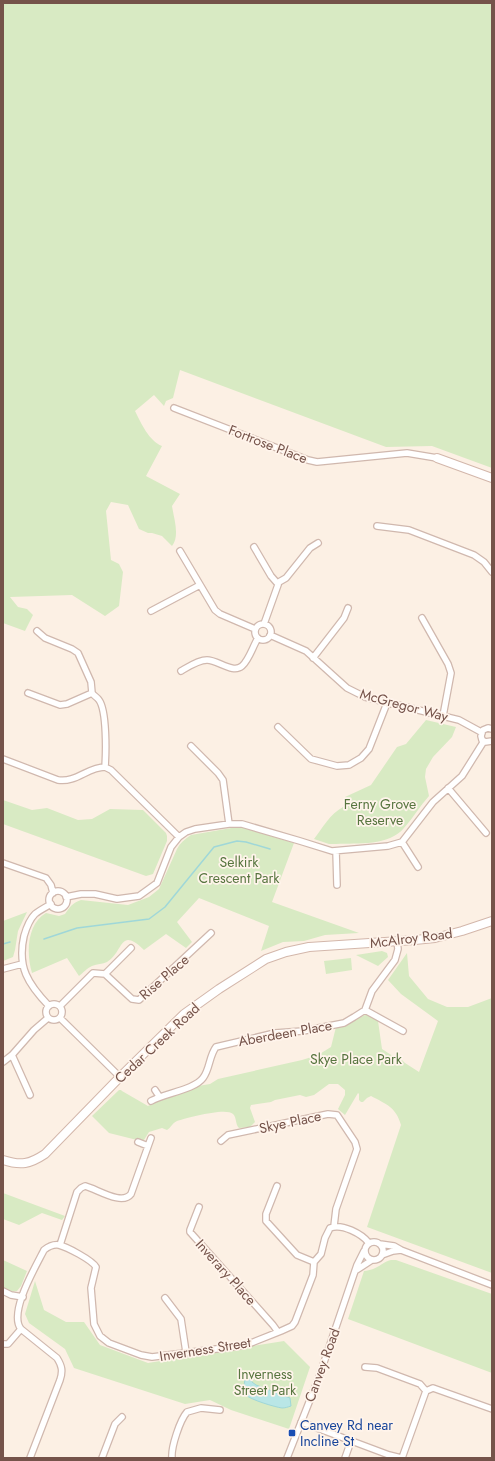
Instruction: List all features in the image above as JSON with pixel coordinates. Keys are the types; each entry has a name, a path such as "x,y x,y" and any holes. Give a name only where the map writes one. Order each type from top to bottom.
{"street":[{"name":"Fortrose Place","path":"174,408 308,460 317,462 407,453 437,458"},
{"path":"437,458 492,478"},
{"path":"377,526 407,529 467,552 484,562 492,572"},
{"path":"264,624 278,584 286,578 310,548 318,543"},
{"path":"254,547 271,576 278,584"},
{"path":"180,551 213,608 218,612 255,629"},
{"path":"152,611 200,585"},
{"path":"314,658 344,618 348,608"},
{"path":"422,618 448,664 451,673 443,716"},
{"path":"260,624 264,624 270,628 270,635 266,639 262,640 255,634 255,629 260,624"},
{"path":"37,631 45,638 72,649 78,654 91,682 92,693 99,700 103,711 106,755 105,767"},
{"name":"McGregor Way","path":"270,635 302,648 347,688 365,697 443,716 465,723 482,732"},
{"path":"181,671 199,662 207,660 234,668 239,667 244,664 258,638"},
{"path":"28,693 60,705 67,704 92,693"},
{"path":"278,727 306,756 311,759 344,766 356,762 369,749 387,703"},
{"path":"484,742 481,737 482,732 486,728 492,729"},
{"path":"484,742 492,742"},
{"path":"66,897 81,894 95,894 118,899 138,896 157,883 171,847 179,837 191,830 229,824 245,825 300,840 328,850 336,851 388,846 402,842 433,802 462,776 484,742"},
{"path":"191,746 223,780 229,824"},
{"path":"3,759 63,781 72,779 99,767 105,767 111,770 179,837"},
{"path":"448,788 486,833"},
{"path":"402,842 418,868"},
{"path":"336,851 337,885"},
{"path":"3,863 46,878 51,885 53,893 50,898 50,904"},
{"path":"50,904 55,908 63,907 67,903 66,897 61,892 53,893"},
{"path":"49,1006 35,991 24,971 22,964 22,945 29,922 35,915 50,904"},
{"name":"McAlroy Road","path":"352,944 420,940 445,936 492,921"},
{"name":"Rise Place","path":"105,974 132,999 139,1000 211,933"},
{"path":"397,941 398,949 395,960 372,991 365,1010 403,1031"},
{"name":"Cedar Creek Road","path":"3,1160 22,1164 37,1159 41,1156 191,1008 266,959 301,948 352,944"},
{"path":"60,1006 93,973 105,974 130,948"},
{"path":"3,969 22,964"},
{"path":"56,1004 60,1006 63,1012 60,1018 54,1020 48,1018 46,1012 49,1006 56,1004"},
{"name":"Aberdeen Place","path":"151,1101 159,1096 199,1083 204,1077 216,1047 275,1033 295,1033 344,1022 365,1010"},
{"path":"3,1062 12,1055 34,1030 48,1018"},
{"path":"60,1018 120,1077"},
{"path":"12,1055 30,1095"},
{"path":"154,1090 159,1096"},
{"name":"Skye Place","path":"221,1141 228,1135 328,1114 337,1116 355,1142 357,1149 336,1209 334,1226"},
{"path":"30,1458 60,1380 62,1369 57,1358 18,1325 18,1312 29,1278 44,1250 50,1246 60,1246 77,1192 81,1188 85,1186 121,1199 129,1197 151,1138"},
{"path":"138,1142 148,1146"},
{"path":"277,1186 266,1214 266,1221 297,1256 314,1262"},
{"name":"Inverary Place","path":"199,1207 190,1232 278,1332"},
{"path":"334,1226 360,1234 369,1243"},
{"name":"Inverness Street","path":"60,1246 91,1261 96,1267 91,1288 94,1324 104,1341 152,1357 240,1346 292,1326 297,1318 313,1275 314,1262 320,1254 330,1228 334,1226"},
{"path":"372,1260 366,1257 364,1250 369,1243 374,1242 394,1246 492,1285"},
{"path":"380,1244 383,1250 382,1255"},
{"name":"Canvey Road","path":"287,1458 319,1377 357,1265 364,1250"},
{"path":"355,1271 372,1260 378,1259 382,1255 393,1250 401,1250"},
{"path":"3,1291 11,1295 23,1297"},
{"path":"165,1298 181,1319 186,1352"},
{"path":"7,1346 21,1329"},
{"path":"365,1367 377,1368 420,1384 426,1391"},
{"path":"301,1422 402,1458 426,1391 433,1388 492,1409"},
{"path":"172,1458 172,1452 181,1421 187,1412 193,1409 201,1408 220,1410"},
{"path":"102,1458 116,1424 122,1417"},
{"path":"345,1458 351,1441"}],"green space":[{"path":"3,3 492,3 492,468 432,446 386,447 180,370 173,398 166,401 164,406 154,395 135,411 149,436 157,444 162,446 146,476 180,494 172,506 176,537 172,546 162,536 148,533 139,529 128,505 111,502 106,511 111,560 119,564 123,572 119,606 105,616 72,595 10,597 18,607 27,609 33,615 25,631 3,623"},
{"name":"Ferny Grove Reserve","path":"426,720 456,727 452,737 433,757 426,769 425,777 429,796 404,828 398,834 382,841 354,844 329,844 314,839 330,817 343,807 345,797 371,785 397,747 406,744"},
{"path":"3,800 32,810 47,808 78,820 92,819 110,809 143,810 166,833 167,841 153,874 146,876 3,824"},
{"name":"Selkirk Crescent Park","path":"237,827 294,843 272,902 359,933 325,935 304,941 283,942 261,951 269,926 199,898 177,922 192,942 186,948 166,934 144,950 130,940 126,941 122,943 116,953 107,962 90,967 79,976 67,958 32,973 29,957 30,940 35,924 46,913 59,916 65,914 73,904 81,900 128,905 149,897 159,889 177,849 187,838 191,835"},
{"path":"27,912 18,931 13,957 3,961 3,921"},
{"path":"382,951 387,953 388,957 378,966 356,955"},
{"name":"Skye Place Park","path":"407,953 409,976 428,999 447,1007 468,1007 492,998 492,1273 367,1227 401,1125 396,1114 390,1107 371,1096 361,1102 359,1100 358,1093 345,1115 338,1109 345,1095 345,1090 338,1084 329,1084 314,1095 306,1097 300,1095 251,1105 250,1108 255,1122 250,1127 239,1128 233,1114 229,1112 215,1112 177,1121 167,1130 162,1128 149,1132 144,1140 141,1141 109,1133 92,1116 119,1090 148,1106 161,1099 198,1086 210,1084 218,1079 318,1055 331,1047 336,1027 349,1023 367,1014 376,1017 378,1021 382,1049 399,1060 402,1060 419,1072 438,1021 401,994 388,980"},
{"path":"351,958 352,970 326,974 324,961"},
{"path":"3,1193 65,1216 62,1220 42,1213 19,1225 3,1219"},
{"path":"3,1260 27,1271 21,1286 17,1291 8,1292 3,1289"},
{"path":"391,1260 396,1260 492,1294 492,1373 348,1319 364,1271 376,1268"},
{"name":"Inverness Street Park","path":"35,1281 44,1310 66,1322 84,1322 100,1345 148,1363 284,1341 310,1367 289,1429 231,1410 210,1400 185,1404 74,1368 65,1349 29,1323 25,1314"}],"water":[{"path":"246,1377 249,1377 256,1385 290,1398 291,1406 283,1408 263,1403 249,1397 244,1391"}],"waterway":[{"path":"44,939 77,928 149,919 165,907 214,847 237,841 270,849"},
{"path":"3,944 10,942"}],"place":[{"name":"Canvey Rd near Incline St","path":"292,1433"}]}
